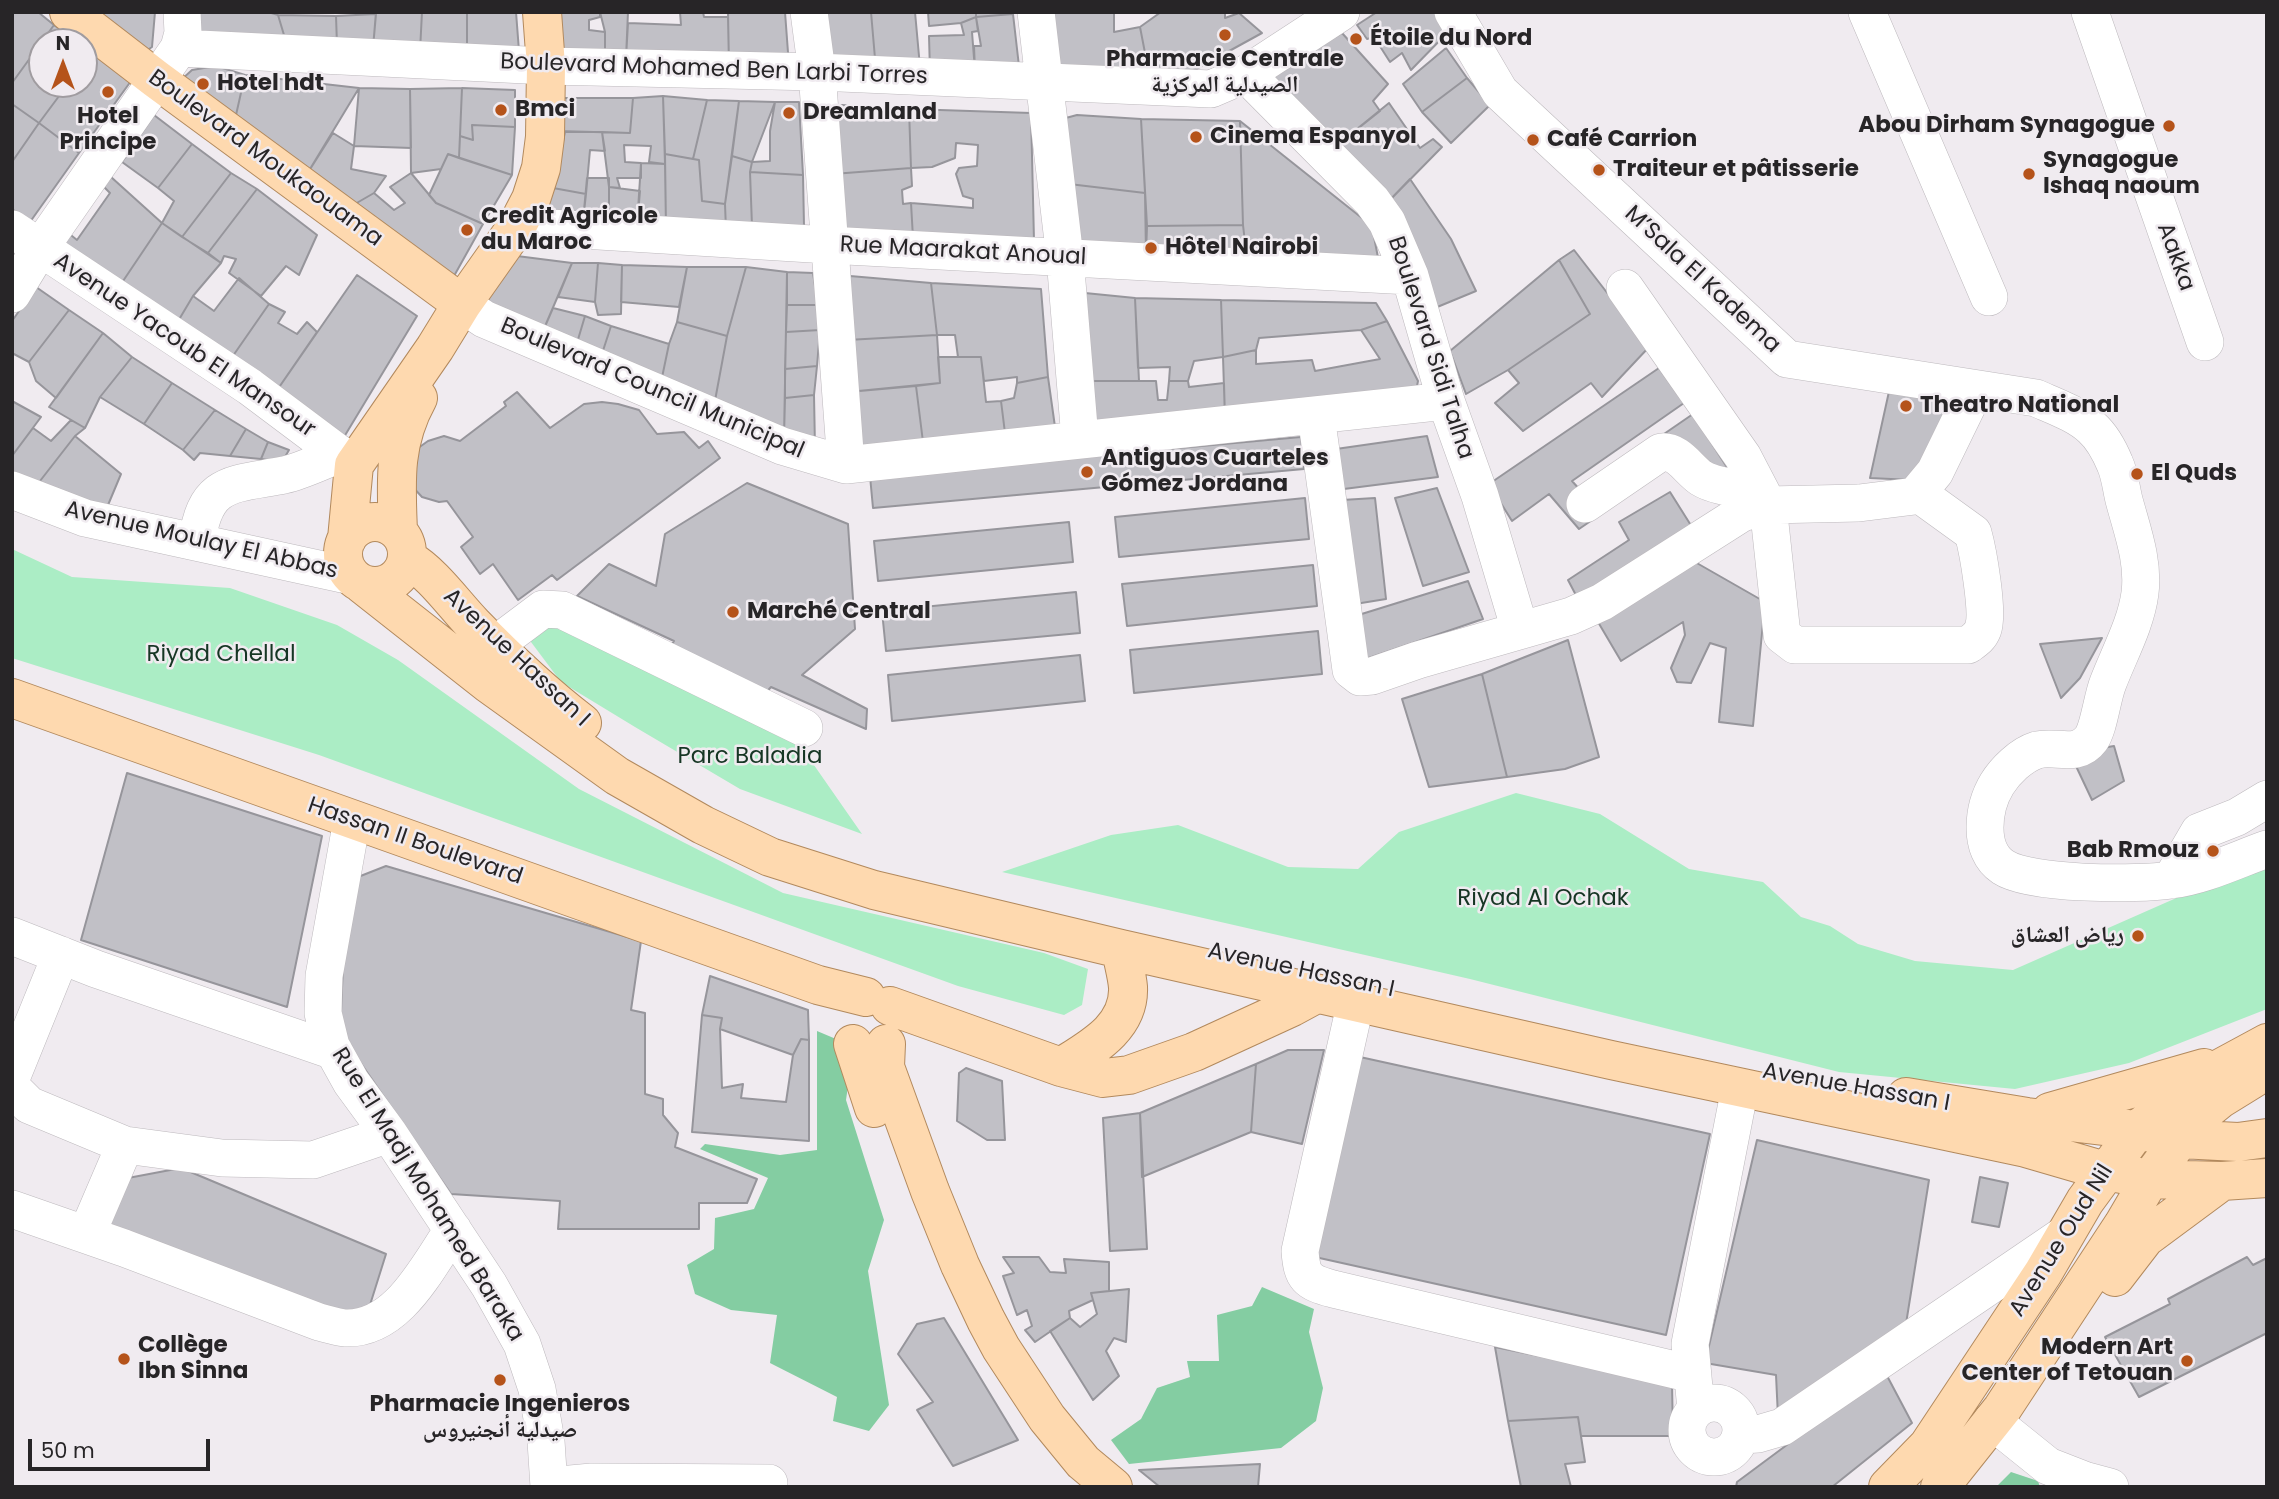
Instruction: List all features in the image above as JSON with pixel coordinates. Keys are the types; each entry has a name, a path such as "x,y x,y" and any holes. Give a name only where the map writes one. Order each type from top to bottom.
{"main road":[{"name":"Boulevard Moukaouama","path":"69,12 461,304"},
{"path":"435,348 434,365 410,414 398,452 399,538 404,570 386,585 374,586 353,566 347,459 435,348 461,304 517,226 530,199 541,168 545,137 546,66 542,12"},
{"path":"347,459 368,480 399,538"},
{"path":"353,566 361,525 381,522 399,538"},
{"name":"Avenue Hassan I","path":"399,538 422,570 556,703 635,761 685,793 773,838 876,872 1005,906 1752,1071 2027,1118 2137,1129 2179,1139 2238,1142 2267,1138"},
{"name":"Avenue Hassan I","path":"353,566 489,684 617,776 703,825 770,857 874,890 1121,949 1740,1088 2024,1147 2105,1171 2150,1179 2222,1181 2267,1178"},
{"name":"Hassan II Boulevard","path":"16,707 352,820 818,985 872,1025 944,1024 1061,1067 1103,1079 1129,1075 1194,1052 1316,994"},
{"path":"1061,1067 1098,1044 1124,1013 1128,989 1121,949"},
{"path":"872,1025 889,1154 935,1269 1021,1418 1074,1487"},
{"path":"872,1025 930,1191 986,1320 1047,1418 1083,1462 1113,1487"},
{"path":"2027,1118 2202,1068 2267,1042"},
{"path":"2137,1129 2206,1076 2267,1042"},
{"path":"2150,1179 2198,1118 2220,1099 2267,1071"},
{"name":"Avenue Oud Nil","path":"1888,1487 1928,1446 2043,1273 2105,1171 2137,1129"},
{"name":"Avenue Oud Nil","path":"1940,1487 1997,1415 2123,1225 2150,1179"},
{"path":"1997,1415 2145,1238 2222,1181"}],"street":[{"path":"12,293 26,239 179,48 183,33 182,12"},
{"path":"809,12 817,72 846,465 1446,401"},
{"path":"1036,12 1065,258 1080,439"},
{"name":"Boulevard Mohamed Ben Larbi Torres","path":"179,48 546,66 817,72 1211,89 1246,74 1341,12"},
{"name":"M’Sala El Kadema","path":"1453,12 1500,92 1787,359 2036,398 2065,411 2092,428 2116,465 2137,548 2140,594 2130,629 2104,694 2092,737 2080,748 2037,750 2010,767 1996,785 1985,816 1986,841 2003,867 2036,877 2124,882 2171,880"},
{"path":"1867,12 1989,297"},
{"name":"Aakka","path":"2090,12 2205,342"},
{"name":"Boulevard Sidi Talha","path":"1246,74 1372,201 1387,222 1400,248 1520,630"},
{"name":"Rue Maarakat Anoual","path":"517,226 1410,276"},
{"name":"Avenue Yacoub El Mansour","path":"26,239 240,380 347,459"},
{"path":"1625,288 1743,457 1764,498 1782,635 1795,645 1968,645 1978,638 1985,626 1980,563 1973,533 1919,494"},
{"name":"Boulevard Council Municipal","path":"461,304 484,319 672,400 782,446 846,465"},
{"path":"1585,504 1661,452 1667,451 1674,453 1702,478 1764,498 1859,503 1912,498 1919,494 1935,471 1975,390"},
{"path":"1316,415 1351,670 1360,677 1372,676 1571,616 1602,602 1764,498"},
{"path":"197,542 200,517 212,497 226,486 347,459"},
{"name":"Avenue Moulay El Abbas","path":"12,490 86,518 197,542 353,566"},
{"path":"495,645 543,609 562,610 804,728"},
{"path":"2171,880 2199,832 2237,817 2267,799"},
{"name":"Rue El Madj Mohamed Baraka","path":"352,820 324,976 323,1013 334,1051 351,1082 389,1134 489,1286 522,1344 537,1389 546,1441 549,1486"},
{"path":"2171,880 2204,873 2267,849"},
{"path":"12,936 334,1051"},
{"path":"12,1076 61,955"},
{"path":"1356,1001 1300,1251 1305,1275 1312,1283 1692,1374"},
{"path":"12,1088 29,1105 125,1145 222,1158 313,1160 389,1134"},
{"path":"1696,1410 1689,1344 1740,1088"},
{"path":"84,1234 89,1229 125,1145"},
{"path":"12,1209 319,1322 345,1328 364,1326 396,1309 453,1230"},
{"path":"1742,1435 1758,1434 1782,1427 2064,1235"},
{"path":"1718,1403 1730,1408 1737,1417 1742,1435 1735,1448 1722,1456 1706,1472 1699,1452 1690,1443 1687,1432 1689,1420 1696,1410 1706,1404 1718,1403"},
{"path":"1997,1415 2048,1466 2110,1487"},
{"path":"549,1486 592,1482 769,1483"}],"green space":[{"name":"Riyad Chellal","path":"12,549 72,577 230,588 337,625 398,660 579,789 783,893 1044,953 1088,969 1082,1005 1064,1015 958,986 319,755 12,658"},
{"name":"Parc Baladia","path":"549,617 800,745 862,834 740,789 561,682 525,634"},
{"name":"Riyad Al Ochak","path":"1516,793 1600,814 1689,869 1763,882 1801,917 1830,926 1858,944 1915,961 2013,970 2267,858 2267,1009 2129,1063 2015,1089 1839,1072 1470,979 1002,872 1111,835 1178,825 1288,867 1358,869 1399,832"},
{"path":"817,1031 836,1039 850,1072 846,1100 884,1220 868,1271 889,1405 869,1431 833,1421 837,1397 770,1363 777,1315 731,1310 695,1294 687,1265 714,1249 715,1218 754,1209 768,1178 700,1149 705,1144 780,1155 817,1150"},
{"path":"1262,1287 1314,1309 1309,1332 1323,1388 1316,1421 1281,1448 1129,1464 1111,1440 1141,1419 1157,1388 1190,1377 1187,1361 1219,1361 1217,1315 1252,1306"},
{"path":"2011,1472 2038,1481 2040,1487 1996,1487"}],"building":[{"path":"12,12 38,12 54,25 52,28 28,28 28,61 12,83"},
{"path":"101,12 155,12 152,47 146,51 101,18"},
{"path":"190,12 268,12 278,15 287,45 187,41"},
{"path":"376,12 422,12 420,51 373,48"},
{"path":"422,12 467,12 467,53 420,51"},
{"path":"467,12 516,12 519,51 467,53"},
{"path":"557,12 600,12 600,17 589,20 589,30 605,32 605,55 562,53"},
{"path":"600,12 628,12 626,58 605,55 605,32"},
{"path":"680,12 703,12 704,17 728,17 729,66 626,58 628,23 681,25"},
{"path":"728,12 785,12 789,66 729,66"},
{"path":"820,12 871,12 876,70 823,68"},
{"path":"871,12 915,12 920,67 876,70"},
{"path":"928,12 976,12 976,17 961,23 929,26"},
{"path":"976,12 1012,12 1013,14 976,17"},
{"path":"1045,12 1114,12 1114,32 1140,27 1151,70 1053,78"},
{"path":"1161,12 1225,12 1225,18 1239,13 1262,33 1171,83 1151,70 1163,64 1155,52 1146,58 1140,27"},
{"path":"1377,12 1438,12 1449,31 1411,70 1402,53 1390,62 1374,37 1367,39 1357,25"},
{"path":"376,14 373,48 337,45 336,16"},
{"path":"1013,14 1020,75 975,71 974,46 981,46 976,17"},
{"path":"278,15 336,16 337,45 287,45"},
{"path":"976,17 978,31 972,32 975,71 930,72 929,36 964,35 961,23"},
{"path":"1342,33 1388,84 1373,101 1380,111 1331,150 1268,76"},
{"path":"1446,48 1467,78 1422,112 1403,84"},
{"path":"98,57 131,81 79,153 39,123 58,98 98,98"},
{"path":"28,61 28,98 58,98 39,123 12,104 12,83"},
{"path":"216,66 245,75 236,115 181,80 192,70"},
{"path":"245,75 359,88 307,174 236,115"},
{"path":"1467,78 1490,105 1451,143 1422,112"},
{"path":"359,88 410,89 411,148 354,146"},
{"path":"462,88 515,90 515,127 472,125 473,140 460,136"},
{"path":"462,88 459,158 448,154 441,169 411,173 410,89"},
{"path":"663,96 665,164 649,162 651,146 624,145 625,162 641,163 641,178 617,178 620,188 609,187 602,132 630,133 633,98"},
{"path":"663,96 707,100 693,159 665,154"},
{"path":"560,98 633,98 630,133 557,131"},
{"path":"707,100 739,101 725,204 702,201 699,160 693,159"},
{"path":"739,101 775,102 752,162 732,156"},
{"path":"775,102 799,102 803,175 750,172 752,162 770,161 770,131"},
{"path":"1389,103 1420,148 1433,139 1442,147 1387,203 1331,150"},
{"path":"12,104 39,123 12,162"},
{"path":"842,105 909,109 911,168 833,174 833,109"},
{"path":"909,109 1031,113 1034,241 913,238 911,203 973,208 973,199 963,196 956,174 959,168 977,166 978,145 956,143 955,158 932,167 911,168"},
{"path":"154,115 192,144 158,188 122,162"},
{"path":"1077,115 1141,119 1145,193 1069,184 1062,119"},
{"path":"1141,119 1240,121 1243,225 1147,226"},
{"path":"1240,121 1372,226 1379,263 1247,260 1243,225"},
{"path":"39,123 79,153 30,222 12,209 12,162"},
{"path":"472,125 515,127 512,175 459,158 460,136 473,140"},
{"path":"565,132 602,132 605,151 590,150 586,194 553,188"},
{"path":"333,133 354,146 351,169 386,176 374,193 348,208 307,174"},
{"path":"192,144 231,173 182,237 162,223 174,201 158,188"},
{"path":"448,154 512,175 483,224 436,203 429,195"},
{"path":"665,154 699,160 702,201 725,204 726,230 666,228"},
{"path":"732,156 752,162 752,226 726,230 725,204"},
{"path":"641,163 665,164 666,228 637,226"},
{"path":"911,168 912,186 902,190 903,204 911,203 913,238 841,240 833,174"},
{"path":"750,172 803,175 804,226 752,226"},
{"path":"231,173 257,189 208,253 182,237"},
{"path":"411,173 436,203 483,224 449,285 348,208 374,193 394,210 405,203 390,187"},
{"path":"111,177 162,223 117,290 59,247 67,232 77,240 110,193 103,186"},
{"path":"587,178 609,178 609,226 583,221"},
{"path":"1410,179 1451,239 1476,291 1430,310 1387,203"},
{"path":"1069,184 1145,193 1146,255 1076,252"},
{"path":"609,187 640,191 637,226 609,226"},
{"path":"553,188 586,194 583,221 541,220"},
{"path":"257,189 317,235 299,275 286,266 261,296 229,273 236,259 224,256 221,263 208,253"},
{"path":"162,223 221,263 193,296 174,328 117,290"},
{"path":"1243,225 1247,260 1146,255 1147,226"},
{"path":"1574,250 1649,347 1602,397 1591,383 1523,431 1495,403 1519,383 1508,370 1590,314 1559,260"},
{"path":"509,255 572,263 540,338 479,306"},
{"path":"1559,260 1590,314 1508,370 1466,394 1450,351"},
{"path":"572,263 598,263 595,302 558,297"},
{"path":"598,263 622,265 621,314 598,315 595,302"},
{"path":"622,265 687,267 679,307 621,302"},
{"path":"687,267 746,267 727,336 677,322"},
{"path":"746,267 787,272 784,437 714,406 727,336"},
{"path":"787,272 813,273 818,305 787,305"},
{"path":"357,275 417,316 341,442 273,396"},
{"path":"850,276 931,283 937,335 847,340"},
{"path":"239,278 269,304 228,363 174,328 193,296 214,311"},
{"path":"931,283 1041,289 1048,377 1017,383 1017,377 984,381 981,357 958,357 955,335 937,335"},
{"path":"36,287 69,310 29,362 12,353 12,321"},
{"path":"1085,293 1135,298 1139,381 1085,381"},
{"path":"1135,298 1221,300 1223,357 1194,361 1188,381 1169,381 1170,367 1138,368"},
{"path":"1221,300 1376,303 1387,321 1361,330 1259,338 1256,350 1223,357"},
{"path":"269,304 285,312 278,323 297,334 307,322 317,332 273,396 228,363"},
{"path":"787,305 818,305 820,330 786,332"},
{"path":"553,308 585,316 574,353 540,338"},
{"path":"69,310 103,333 56,398 36,381 29,362"},
{"path":"585,316 611,326 599,363 574,353"},
{"path":"1387,321 1418,381 1415,396 1225,419 1223,357 1256,350 1256,364 1312,360 1315,371 1380,359 1361,330"},
{"path":"677,322 727,336 714,406 660,387 669,344"},
{"path":"611,326 669,344 660,387 599,363"},
{"path":"820,330 817,366 785,369 786,332"},
{"path":"103,333 132,357 100,397 85,428 49,407"},
{"path":"937,335 940,383 848,392 847,340"},
{"path":"132,357 172,383 144,424 100,397"},
{"path":"938,357 981,357 986,402 1001,401 1006,441 924,450 916,386 940,383"},
{"path":"817,366 814,395 785,398 785,369"},
{"path":"1659,368 1684,403 1572,481 1581,491 1693,414 1730,472 1680,460 1579,529 1549,494 1512,521 1489,484"},
{"path":"1048,377 1056,434 1006,441 1001,401 1014,398 1017,383"},
{"path":"1085,381 1156,381 1158,400 1167,400 1169,381 1188,381 1189,387 1224,383 1225,419 1091,434"},
{"path":"172,383 215,410 183,450 144,424"},
{"path":"916,386 924,450 854,455 848,392"},
{"path":"1890,387 1956,400 1912,480 1870,478"},
{"path":"517,392 550,428 584,404 618,404 639,410 657,434 684,432 699,448 708,441 720,458 557,580 552,575 518,600 493,564 480,574 461,547 473,537 447,501 439,502 422,497 410,484 414,451 428,441 444,436 460,441 506,406 504,402"},
{"path":"814,395 815,448 784,437 785,398"},
{"path":"12,401 41,417 12,456"},
{"path":"215,410 246,429 230,456 200,453 194,460 183,450"},
{"path":"71,420 85,428 75,436 33,490 12,483 12,456 33,428 51,441"},
{"path":"246,429 268,442 261,459 230,456"},
{"path":"75,436 121,474 103,517 33,490"},
{"path":"1427,436 1438,477 1336,490 1336,449"},
{"name":"Antiguos Cuarteles Gómez Jordana","path":"1301,437 1304,469 873,508 870,476"},
{"path":"268,442 289,450 282,462 261,459"},
{"name":"Marché Central","path":"747,483 848,524 855,629 802,675 867,709 866,729 771,687 764,695 667,652 674,641 577,596 609,564 656,586 665,534"},
{"path":"1437,488 1469,572 1423,586 1395,498"},
{"path":"1670,492 1692,527 1579,601 1568,580 1629,540 1619,522"},
{"path":"1305,498 1309,539 1119,557 1115,517"},
{"path":"1375,498 1386,599 1349,605 1342,500"},
{"path":"1069,522 1073,562 878,581 874,541"},
{"path":"1695,562 1765,602 1753,726 1719,722 1726,648 1710,643 1691,683 1677,682 1671,668 1685,635 1683,622 1621,661 1598,622"},
{"path":"1313,565 1317,606 1127,626 1122,584"},
{"path":"1468,581 1483,619 1354,663 1352,617"},
{"path":"1076,592 1080,633 886,651 882,611"},
{"path":"1318,631 1322,674 1134,693 1130,650"},
{"path":"2102,638 2080,678 2061,698 2040,644"},
{"path":"1568,640 1599,757 1565,769 1507,777 1482,674"},
{"path":"1080,655 1085,701 892,721 888,675"},
{"path":"1482,674 1507,777 1429,787 1402,699"},
{"path":"2114,746 2124,781 2092,800 2075,764 2096,749"},
{"path":"127,773 322,836 287,1007 81,940"},
{"path":"386,866 641,941 631,1010 645,1013 645,1094 663,1099 663,1115 678,1133 675,1147 757,1179 747,1203 699,1203 699,1229 558,1229 560,1201 451,1194 340,1033 344,943 358,877"},
{"path":"710,976 808,1010 809,1040 801,1039 793,1055 720,1029 722,1018 702,1015"},
{"path":"702,1015 722,1018 722,1088 743,1084 741,1098 786,1102 793,1055 801,1039 809,1040 809,1141 692,1132"},
{"path":"1288,1050 1324,1050 1302,1144 1251,1132 1256,1064"},
{"path":"1360,1057 1710,1134 1666,1335 1315,1257"},
{"path":"1256,1064 1251,1132 1142,1177 1140,1113"},
{"path":"966,1068 1002,1081 1005,1140 987,1140 957,1121 959,1073"},
{"path":"1140,1113 1147,1249 1110,1251 1103,1118"},
{"path":"1757,1140 1929,1180 1905,1330 1778,1417 1776,1375 1705,1363"},
{"path":"181,1168 386,1254 364,1324 108,1224 128,1178"},
{"path":"1980,1177 2008,1183 1999,1227 1972,1222"},
{"path":"1003,1257 1039,1257 1050,1272 1066,1273 1064,1259 1109,1262 1109,1291 1091,1293 1093,1300 1069,1311 1070,1318 1035,1342 1025,1330 1032,1326 1027,1310 1017,1315 1003,1276 1014,1273"},
{"path":"2247,1257 2253,1265 2267,1258 2267,1333 2139,1397 2105,1337 2170,1304 2168,1299"},
{"path":"1129,1289 1126,1342 1114,1338 1106,1351 1119,1376 1093,1400 1050,1331 1070,1318 1080,1327 1097,1314 1091,1293"},
{"path":"944,1318 1018,1440 953,1466 917,1410 933,1402 898,1354 917,1324"},
{"path":"1495,1347 1672,1383 1673,1436 1581,1436 1578,1417 1508,1421"},
{"path":"1885,1372 1912,1423 1832,1487 1736,1487 1737,1482"},
{"path":"1578,1417 1585,1462 1565,1464 1571,1487 1521,1487 1508,1421"},
{"path":"1260,1464 1258,1487 1160,1487 1139,1470"}],"place":[{"name":"Pharmacie Centrale الصيدلية المركزية","path":"1225,35"},
{"name":"Étoile du Nord","path":"1356,39"},
{"name":"Hotel hdt","path":"203,84"},
{"name":"Hotel Principe","path":"108,92"},
{"name":"Bmci","path":"501,110"},
{"name":"Dreamland","path":"789,113"},
{"name":"Abou Dirham Synagogue","path":"2169,126"},
{"name":"Cinema Espanyol","path":"1196,137"},
{"name":"Café Carrion","path":"1533,140"},
{"name":"Traiteur et pâtisserie","path":"1599,170"},
{"name":"Synagogue Ishaq naoum","path":"2029,174"},
{"name":"Credit Agricole du Maroc","path":"467,230"},
{"name":"Hôtel Nairobi","path":"1151,248"},
{"name":"Theatro National","path":"1906,406"},
{"name":"Antiguos Cuarteles Gómez Jordana","path":"1087,472"},
{"name":"El Quds","path":"2137,474"},
{"name":"Marché Central","path":"733,612"},
{"name":"Bab Rmouz","path":"2213,851"},
{"name":"رياض العشاق","path":"2138,936"},
{"name":"Collège Ibn Sinna","path":"124,1359"},
{"name":"Modern Art Center of Tetouan","path":"2187,1361"},
{"name":"Pharmacie Ingenieros صيدلية أنجنيروس","path":"500,1380"}]}
